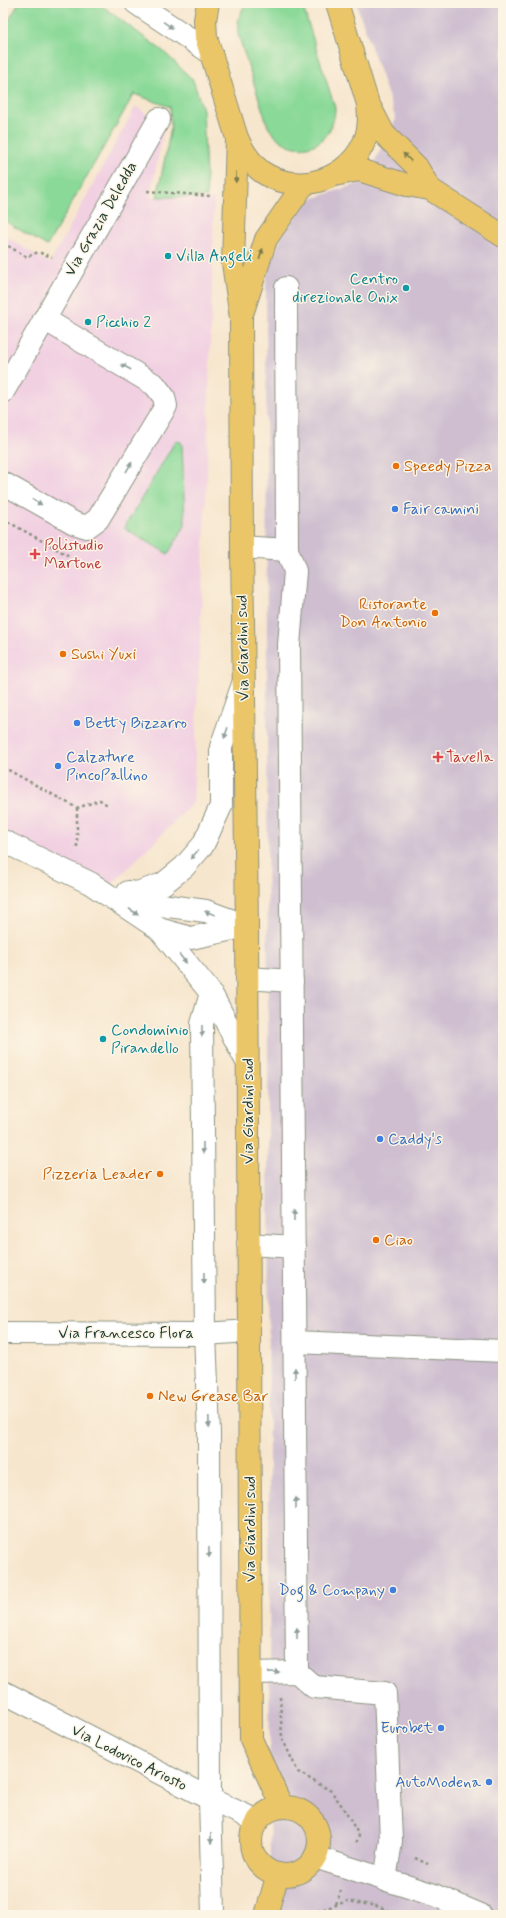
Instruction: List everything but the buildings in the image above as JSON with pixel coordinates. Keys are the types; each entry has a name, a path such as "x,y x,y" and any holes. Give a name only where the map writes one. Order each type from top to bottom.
{"main road":[{"name":"Via Giardini sud","path":"208,3 205,20 206,37 237,138 243,151 252,163 263,172 276,179 304,184 319,182 334,175 348,165 361,148 366,137 369,121 368,104 337,3"},
{"path":"368,104 384,134 417,167 430,189"},
{"name":"Via Giardini sud","path":"237,138 233,263 241,318 243,683 247,926 251,1739 282,1807"},
{"path":"334,175 359,170 407,185 430,189 503,236"},
{"name":"Via Giardini sud","path":"241,318 266,239 304,184"},
{"path":"282,1807 299,1810 309,1816 316,1826 319,1836 315,1857 308,1866 299,1872 289,1874 278,1874 264,1867 254,1855 251,1843 252,1832 257,1821 265,1813 282,1807"},
{"path":"266,1915 278,1874"}],"street":[{"path":"136,3 211,53"},
{"name":"Via Grazia Deledda","path":"3,392 159,119"},
{"path":"286,288 287,550 295,571 289,645 297,1672"},
{"path":"3,483 74,523 87,526 98,519 166,406 164,397 155,385 44,319"},
{"path":"242,547 287,550"},
{"path":"137,893 163,884 184,867 203,845 221,806 221,747 243,683"},
{"path":"3,841 90,883 159,929 211,993 247,1062"},
{"path":"90,883 137,893 161,905 206,911 247,926"},
{"path":"159,929 191,938 247,926"},
{"path":"247,978 292,981"},
{"path":"211,993 202,1024 205,1334 209,1441 210,1799 213,1915"},
{"path":"248,1244 294,1247"},
{"name":"Via Francesco Flora","path":"3,1333 205,1334 249,1331"},
{"path":"295,1342 503,1351"},
{"path":"250,1673 297,1672 314,1687 385,1693 391,1841 385,1880"},
{"name":"Via Lodovico Ariosto","path":"3,1692 210,1799 257,1821"},
{"path":"315,1857 434,1895 481,1915"}],"path":[{"path":"118,189 213,196"},
{"path":"3,243 27,257 38,252 74,266"},
{"path":"3,519 69,556"},
{"path":"3,767 77,808 100,800 109,806"},
{"path":"77,808 77,847"},
{"path":"280,1696 282,1738 298,1772 330,1791 342,1806 359,1835"},
{"path":"391,1841 417,1859 431,1866"},
{"path":"306,1915 348,1901 377,1906 402,1915"}],"shaded area":[{"path":"356,3 503,3 503,1915 270,1915 266,275 282,235 308,200 364,182 396,119"},
{"path":"136,106 164,128 150,197 214,199 207,471 193,803 110,886 3,830 3,235 50,263"}],"green space":[{"path":"19,3 98,3 163,51 193,80 203,110 207,197 157,197 171,128 170,107 134,94 47,246 3,220 3,30"},
{"path":"247,3 298,3 304,10 335,108 333,122 327,134 319,142 310,146 299,147 288,145 277,138 268,127 238,34 239,17"},
{"path":"176,440 182,443 185,525 168,554 124,528"}],"place":[{"name":"Villa Angeli","path":"168,256"},
{"name":"Centro direzionale Onix","path":"406,288"},
{"name":"Picchio 2","path":"88,322"},
{"name":"Speedy Pizza","path":"396,466"},
{"name":"Fair camini","path":"395,509"},
{"name":"Polistudio Martone","path":"35,554"},
{"name":"Ristorante Don Antonio","path":"435,613"},
{"name":"Sushi Yuxi","path":"63,654"},
{"name":"Betty Bizzarro","path":"77,723"},
{"name":"Tavella","path":"438,757"},
{"name":"Calzature PincoPallino","path":"58,766"},
{"name":"Condominio Pirandello","path":"103,1039"},
{"name":"Caddy's","path":"380,1139"},
{"name":"Pizzeria Leader","path":"160,1174"},
{"name":"Ciao","path":"376,1240"},
{"name":"New Grease Bar","path":"150,1396"},
{"name":"Dog & Company","path":"393,1590"},
{"name":"Eurobet","path":"441,1728"},
{"name":"AutoModena","path":"489,1782"}]}
